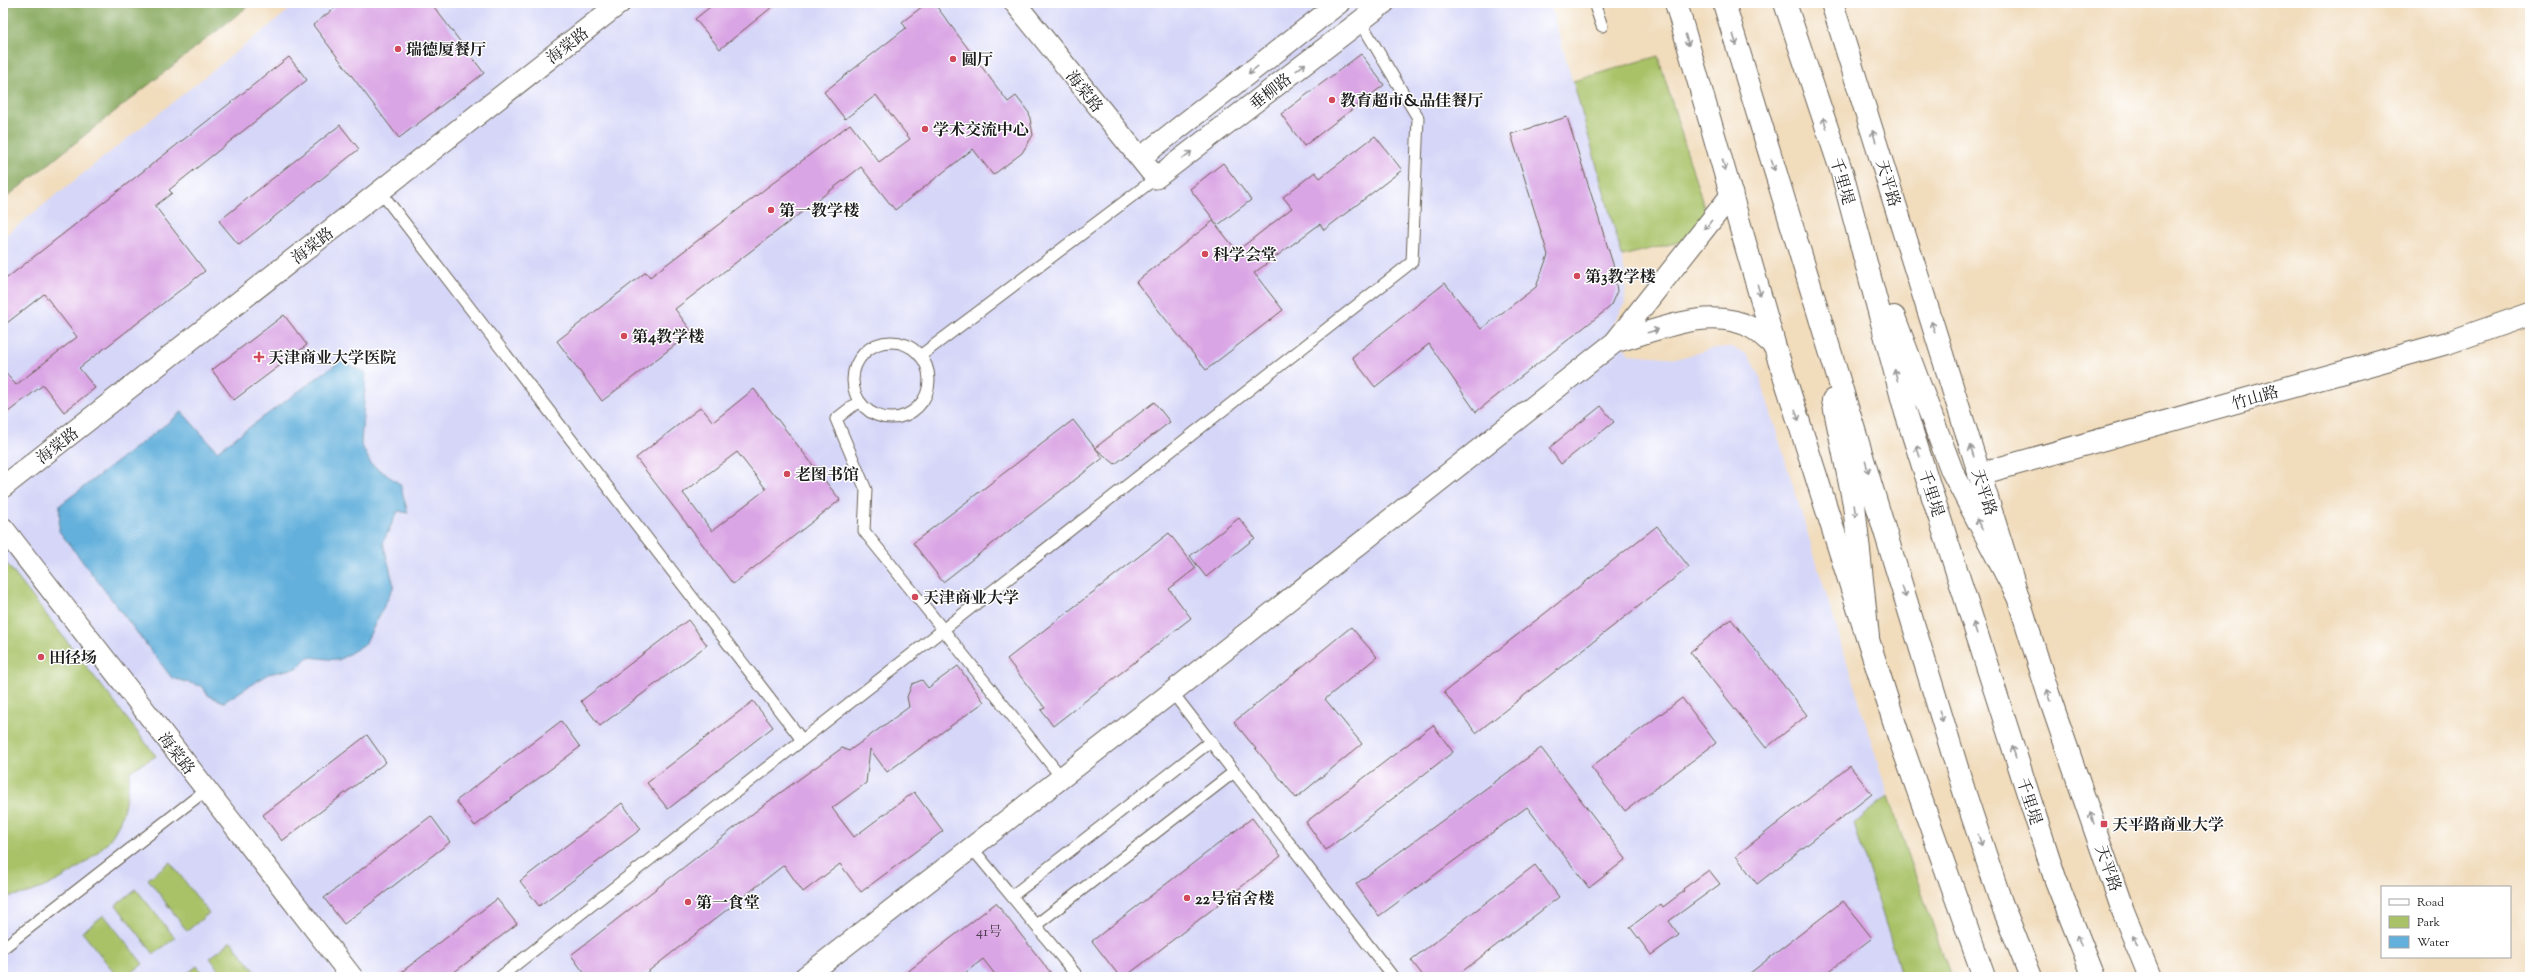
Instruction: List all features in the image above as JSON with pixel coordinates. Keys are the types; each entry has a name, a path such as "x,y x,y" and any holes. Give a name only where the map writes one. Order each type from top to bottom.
{"main road":[{"path":"1676,3 1775,347 1902,744 1984,977"},
{"path":"1724,3 1793,229 1848,431 2001,902 2031,977"},
{"name":"千里堤","path":"1785,3 1842,173 1916,409 2055,878 2094,977"},
{"name":"天平路","path":"1832,3 2049,696 2123,911 2150,977"},
{"name":"竹山路","path":"1979,474 2447,343 2530,314"},
{"path":"1916,409 2017,595"},
{"path":"1848,431 1868,638"}],"street":[{"name":"海棠路","path":"3,486 620,3"},
{"name":"海棠路","path":"1015,3 1156,178"},
{"name":"垂柳路","path":"1140,158 1339,3"},
{"name":"垂柳路","path":"1156,178 1384,3"},
{"path":"805,977 1172,692 1615,342 1732,194"},
{"path":"1615,342 1684,323 1718,318 1751,327 1775,347"},
{"name":"海棠路","path":"3,528 352,977"}],"lane":[{"path":"1594,3 1602,26"},
{"path":"500,977 1412,262 1418,118 1360,21"},
{"path":"920,356 1156,178"},
{"path":"380,191 802,740"},
{"path":"886,343 898,343 910,348 920,356 926,366 929,378 927,391 922,402 913,410 902,416 884,417 867,410 859,401 854,390 853,377 856,365 863,354 873,346 886,343"},
{"path":"859,401 836,419 866,490 864,531 1062,778"},
{"path":"1172,692 1393,977"},
{"path":"1012,896 1211,741"},
{"path":"1036,926 1234,772"},
{"path":"3,948 206,790"},
{"path":"972,848 1078,977"}],"shaded area":[{"name":"天津商业大学","path":"298,3 1550,3 1622,256 1626,280 1625,304 1611,328 1629,354 1679,358 1715,348 1732,347 1746,354 1758,371 1888,796 1854,824 1901,977 3,977 3,237"}],"green space":[{"path":"3,3 252,3 3,200"},
{"path":"1658,56 1712,234 1622,256 1573,81"},
{"name":"田径场","path":"3,559 156,756 130,771 121,819 114,833 94,856 49,885 33,892 3,896"},
{"path":"1888,796 1951,977 1901,977 1854,824"},
{"path":"170,862 209,913 187,931 148,879"},
{"path":"136,889 175,938 154,954 116,905"},
{"path":"104,915 143,964 126,977 118,977 82,932"},
{"path":"231,941 260,977 225,977 210,958"},
{"path":"197,966 206,977 183,977"}],"water":[{"path":"340,361 366,373 361,444 371,464 400,484 408,513 398,511 383,542 394,586 365,644 339,660 308,657 297,668 268,674 224,702 209,696 201,686 172,678 59,531 60,505 182,412 217,451"}],"building":[{"name":"瑞德厦餐厅","path":"341,3 431,3 484,73 399,138 313,25"},
{"path":"715,3 777,3 720,49 695,19"},
{"path":"927,3 934,3 1008,102 1016,96 1029,113 1033,135 1022,153 993,175 973,149 895,210 861,167 675,309 692,332 602,401 557,341 646,272 650,277 850,124 879,162 910,139 876,95 845,119 824,92 906,28 902,22"},
{"name":"教育超市&品佳餐厅","path":"1361,54 1384,85 1304,146 1281,114"},
{"path":"289,57 307,80 169,190 172,193 155,206 205,271 79,368 95,388 64,412 43,385 3,416 3,370 16,385 77,337 44,294 3,326 3,281"},
{"name":"第3教学楼","path":"1567,117 1613,264 1617,291 1610,307 1476,412 1429,344 1375,387 1352,357 1445,283 1481,329 1536,287 1548,255 1511,134"},
{"path":"340,125 359,149 239,245 219,221"},
{"name":"科学会堂","path":"1375,136 1402,170 1324,230 1320,224 1254,273 1283,310 1206,370 1136,282 1213,221 1237,251 1292,208 1283,197 1315,172 1320,178"},
{"path":"1223,163 1251,200 1218,225 1190,189"},
{"name":"天津商业大学医院","path":"284,315 307,345 234,400 212,370"},
{"name":"老图书馆","path":"754,389 840,500 733,584 636,458 701,407 713,422","holes":["737,452 766,489 712,531 683,493"]},
{"path":"1154,402 1170,422 1115,464 1095,448"},
{"path":"1601,406 1614,422 1561,464 1549,448"},
{"path":"1073,420 1103,458 943,582 913,543"},
{"path":"1239,518 1255,538 1206,577 1190,556"},
{"path":"1657,526 1689,567 1476,733 1444,692"},
{"path":"1169,533 1196,568 1169,589 1191,618 1053,726 1041,710 1045,708 1007,659"},
{"path":"1731,619 1807,715 1766,748 1690,652"},
{"path":"688,620 707,645 600,726 581,701"},
{"path":"1351,627 1377,657 1325,699 1362,744 1296,798 1234,722"},
{"path":"958,666 984,702 887,772 870,749 866,783 832,808 854,837 914,792 943,831 861,892 840,864 803,892 784,865 641,977 587,977 571,955 765,804 842,748 849,751 909,707 907,697 912,684 922,680 928,688"},
{"path":"1682,698 1716,743 1625,811 1591,767"},
{"path":"753,701 773,727 668,809 647,783"},
{"path":"561,721 580,747 475,826 456,801"},
{"path":"1433,725 1453,752 1326,850 1306,822"},
{"path":"367,735 386,762 282,841 263,815"},
{"path":"1541,748 1626,859 1589,888 1527,807 1379,916 1356,884"},
{"path":"1850,766 1872,794 1757,884 1736,856"},
{"path":"622,803 641,829 539,906 520,881"},
{"path":"431,816 450,842 344,924 324,898"},
{"name":"22号宿舍楼","path":"1252,818 1281,856 1125,977 1120,977 1092,941"},
{"path":"1535,865 1559,897 1455,977 1424,977 1411,960"},
{"path":"1709,870 1720,884 1669,921 1679,935 1651,955 1630,927 1661,904 1663,907 1684,891 1683,889"},
{"path":"497,899 517,924 448,977 395,977"},
{"path":"1843,901 1872,938 1822,977 1745,977"},
{"path":"996,903 1054,977 997,977 983,959 960,977 901,977"}],"place":[{"name":"瑞德厦餐厅","path":"398,49"},
{"name":"圆厅","path":"953,59"},
{"name":"教育超市&品佳餐厅","path":"1332,100"},
{"name":"学术交流中心","path":"925,129"},
{"name":"第一教学楼","path":"771,210"},
{"name":"科学会堂","path":"1205,254"},
{"name":"第3教学楼","path":"1577,276"},
{"name":"第4教学楼","path":"624,336"},
{"name":"天津商业大学医院","path":"259,357"},
{"name":"老图书馆","path":"787,474"},
{"name":"天津商业大学","path":"915,597"},
{"name":"田径场","path":"41,657"},
{"name":"天平路商业大学","path":"2104,824"},
{"name":"22号宿舍楼","path":"1187,898"},
{"name":"第一食堂","path":"688,902"}]}
